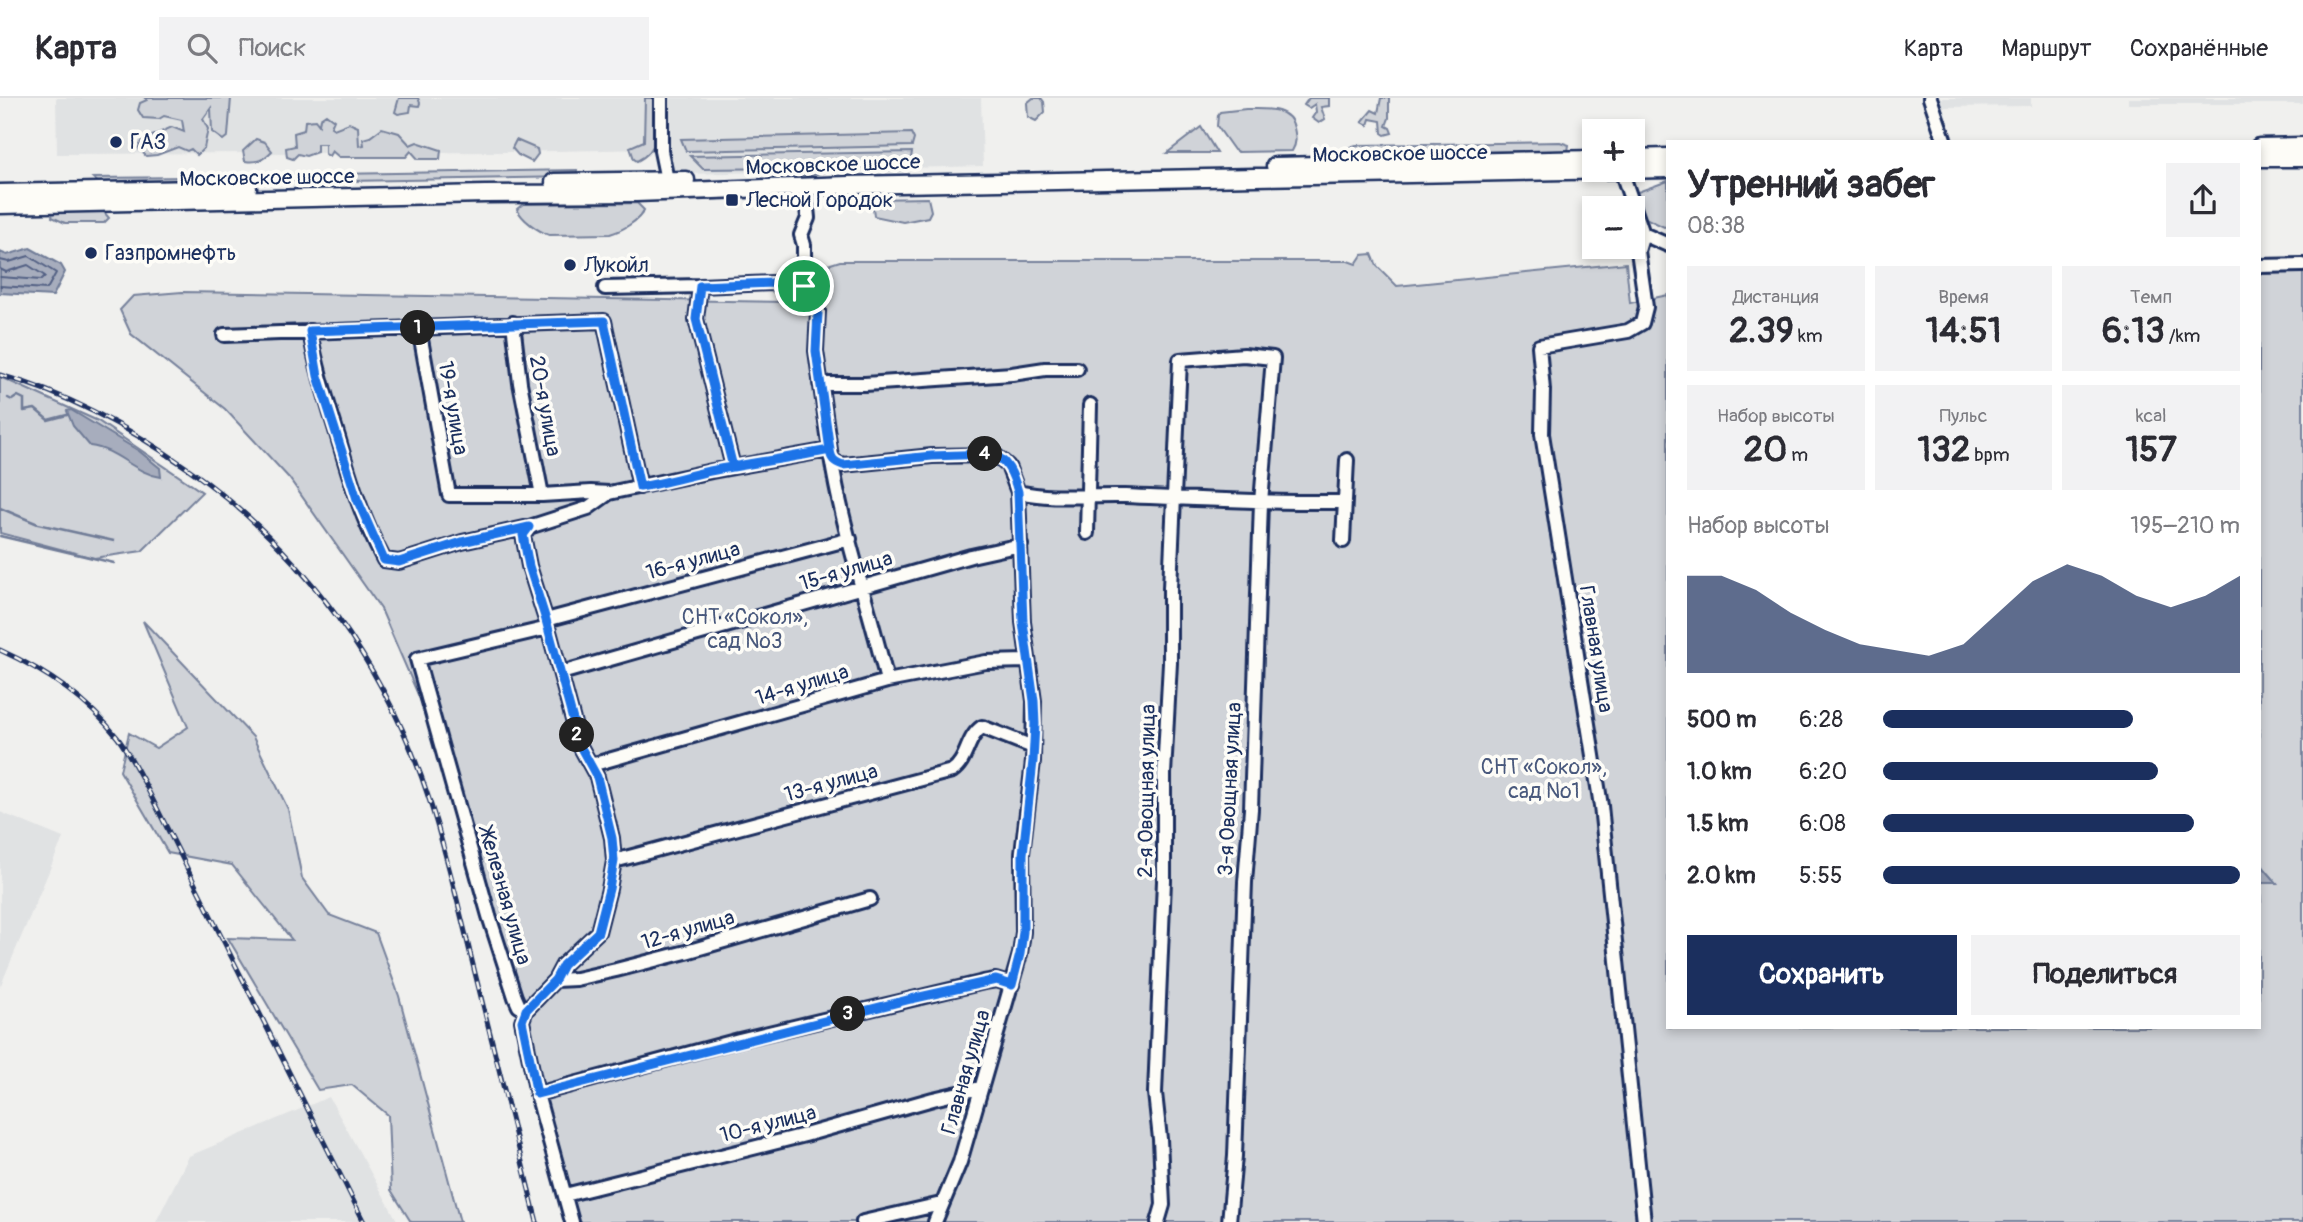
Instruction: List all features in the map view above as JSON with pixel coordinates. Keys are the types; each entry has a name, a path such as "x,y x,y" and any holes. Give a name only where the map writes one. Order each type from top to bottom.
{"main road":[{"path":"2261,147 2303,146"},
{"path":"1645,158 1666,157"},
{"path":"2261,159 2303,158"},
{"name":"Московское шоссе","path":"0,205 1582,159"},
{"name":"Московское шоссе","path":"1645,169 1666,169"},
{"name":"Московское шоссе","path":"0,192 805,186 940,178 1582,170"}],"street":[{"path":"662,98 661,146 670,186"},
{"path":"1930,98 1944,140"},
{"path":"804,286 804,245 801,235 808,218 805,186"},
{"path":"1645,235 1666,244"},
{"name":"Главная улица","path":"1639,259 1646,307 1642,323 1628,331 1539,346 1538,354 1543,390 1542,434 1601,806 1644,1222"},
{"path":"2261,266 2303,265"},
{"path":"605,288 774,283 804,286 813,293 818,312 816,351 830,454 842,516 887,681"},
{"path":"700,286 695,309 696,319 733,467"},
{"path":"224,335 604,321 640,487"},
{"name":"20-я улица","path":"513,323 520,383 542,495"},
{"name":"19-я улица","path":"419,328 449,495 542,495"},
{"path":"310,331 318,376 357,499 384,560 392,563 462,542 526,531 588,508 609,493"},
{"name":"3-я Овощная улица","path":"1180,360 1244,355 1273,358 1261,502 1251,809 1245,881 1235,1156 1229,1222"},
{"name":"2-я Овощная улица","path":"1158,1222 1163,1205 1155,1093 1164,881 1164,774 1170,663 1170,588 1180,360"},
{"path":"820,384 865,384 1012,374 1045,369 1077,369"},
{"path":"1087,533 1090,405"},
{"path":"542,495 609,493 733,467 830,454"},
{"name":"Главная улица","path":"830,454 843,465 932,456 995,455 1007,466 1018,492 1023,622 1034,701 1033,747 1023,854 1023,932 1012,985 960,1161 935,1222"},
{"path":"1343,541 1347,460"},
{"path":"1018,492 1034,496 1345,502"},
{"path":"526,531 529,566 580,746 597,777 612,838 614,861 598,932 563,965 555,980 526,1010"},
{"name":"16-я улица","path":"417,659 850,539"},
{"name":"15-я улица","path":"561,673 863,586 1021,545"},
{"name":"Железная улица","path":"417,659 493,928 515,997 519,1006 526,1010 522,1021 537,1094 572,1222"},
{"name":"14-я улица","path":"591,765 887,681 986,662 1028,660"},
{"name":"13-я улица","path":"614,861 952,771 960,765 975,732 982,727 1033,747"},
{"name":"12-я улица","path":"555,980 576,979 616,970 870,899"},
{"path":"537,1094 911,999 996,980 1012,985"},
{"name":"10-я улица","path":"565,1195 980,1088"},
{"path":"863,1222 942,1204"}],"shaded area":[{"path":"56,98 655,98 654,144 650,149 509,152 57,154"},
{"path":"668,98 981,98 983,166 680,173 673,168 666,148"},
{"path":"1939,98 2031,98 2031,106 1942,107"},
{"path":"2128,98 2303,98 2303,104 2128,104"},
{"path":"0,812 63,838 0,987"},
{"path":"329,1097 398,1222 156,1222 189,1156"}],"green space":[{"path":"145,98 231,98 228,136 223,140 212,132 211,108 203,119 208,129 204,148 197,155 191,149 187,151 178,147 146,156 138,148 143,140 172,127 184,132 182,120 164,116 159,119 143,118 138,110 140,103 147,100"},
{"path":"399,98 418,98 420,103 419,106 411,105 410,112 398,114 395,112"},
{"path":"645,98 661,98 662,101 653,108 657,124 654,145 637,161 630,147 644,141"},
{"path":"1033,98 1041,98 1044,102 1045,112 1036,121 1028,117 1027,103"},
{"path":"1309,98 1329,98 1329,106 1321,107 1325,119 1319,123 1312,118 1316,112 1315,104 1309,108 1304,105"},
{"path":"1381,98 1389,98 1389,118 1386,126 1392,133 1385,135 1382,133 1381,121 1370,119 1368,125 1362,122 1372,110 1378,113"},
{"path":"1275,110 1287,116 1292,121 1295,134 1292,151 1234,150 1217,126 1218,115 1220,112"},
{"path":"326,114 334,120 331,127 334,129 349,123 358,127 359,146 364,145 363,139 382,128 399,133 410,145 417,142 441,150 440,159 418,159 411,151 406,157 339,157 332,151 329,156 325,154 325,144 317,144 317,152 306,156 298,154 293,159 287,157 286,148 295,146 294,133 304,130 305,121 315,120 319,125 320,118"},
{"path":"1201,127 1217,153 1167,153"},
{"path":"911,133 914,139 912,146 686,151 681,139"},
{"path":"256,139 265,142 272,151 260,160 245,161 243,151"},
{"path":"516,140 537,149 538,154 532,162 518,155 512,148"},
{"path":"1560,142 1569,145 1568,151 1349,153 1350,147 1356,145"},
{"path":"912,152 903,170 825,167 825,171 807,176 791,168 703,169 690,156"},
{"path":"577,170 573,177 347,181 338,179 335,174"},
{"path":"317,174 314,181 213,182 210,178 211,176"},
{"path":"193,177 187,183 100,184 93,178"},
{"path":"1666,182 1666,226 1645,218 1645,196 1632,194"},
{"path":"928,198 931,211 928,217 903,222 874,216 872,199"},
{"path":"637,203 644,210 642,214 629,225 610,234 549,235 531,225 517,209 523,204"},
{"path":"53,212 104,212 109,218 104,223 65,223 52,217"},
{"name":"СНТ «Сокол», сад №3","path":"1372,254 1377,266 1397,286 1626,263 1630,303 1666,295 1666,1029 2261,1029 2261,883 2276,882 2261,864 2261,262 2303,262 2303,1222 569,1222 489,896 442,750 381,609 289,478 225,409 131,334 120,310 133,296 182,292 789,302 810,289 821,267 840,261 1348,261 1356,264 1362,255"},
{"path":"0,377 98,421 202,492 142,551 94,558 0,533"},
{"path":"143,621 253,737 288,809 302,878 329,915 376,933 399,996 460,1222 411,1222 391,1190 388,1115 352,1085 318,1090 228,938 292,940 232,865 168,853 120,771 129,733 156,748 188,727"}],"water":[{"path":"30,248 61,265 65,272 53,296 0,293 0,252 7,255"},
{"path":"71,410 139,451 160,468 161,477 142,471 100,448 90,446 73,426 67,411"},
{"path":"2261,864 2277,883 2261,883"}],"waterway":[{"path":"8,398 12,400 18,396 24,399 24,411 35,409 48,420 67,415"},
{"path":"0,508 38,524 114,541"},
{"path":"0,536 114,563"}],"railway":[{"path":"0,375 51,392 99,414 190,470 270,537 337,616 366,660 391,705 412,753 437,823 537,1222"},
{"path":"0,650 64,687 92,710 125,748 364,1222"}],"place":[{"name":"ГАЗ","path":"116,142"},
{"name":"Лесной Городок","path":"732,200"},
{"name":"Газпромнефть","path":"91,253"},
{"name":"Лукойл","path":"570,265"}],"route":[{"path":"804,286 746,283 700,286 695,309 696,319 733,467 830,450 835,462 843,465 932,456 989,454 1002,460 1015,481 1018,492 1023,622 1035,724 1023,854 1023,932 1012,985 996,980 984,982 739,1041 537,1094 522,1021 526,1010 555,980 563,965 598,932 614,861 612,838 597,777 580,746 529,566 523,535 529,527 462,542 399,562 384,560 357,499 318,376 310,331 604,321 640,487 712,471 790,458 830,450 816,351 818,312 813,293 804,286"}],"park label":[{"name":"СНТ «Сокол», сад №1","path":"1544,779"}]}
